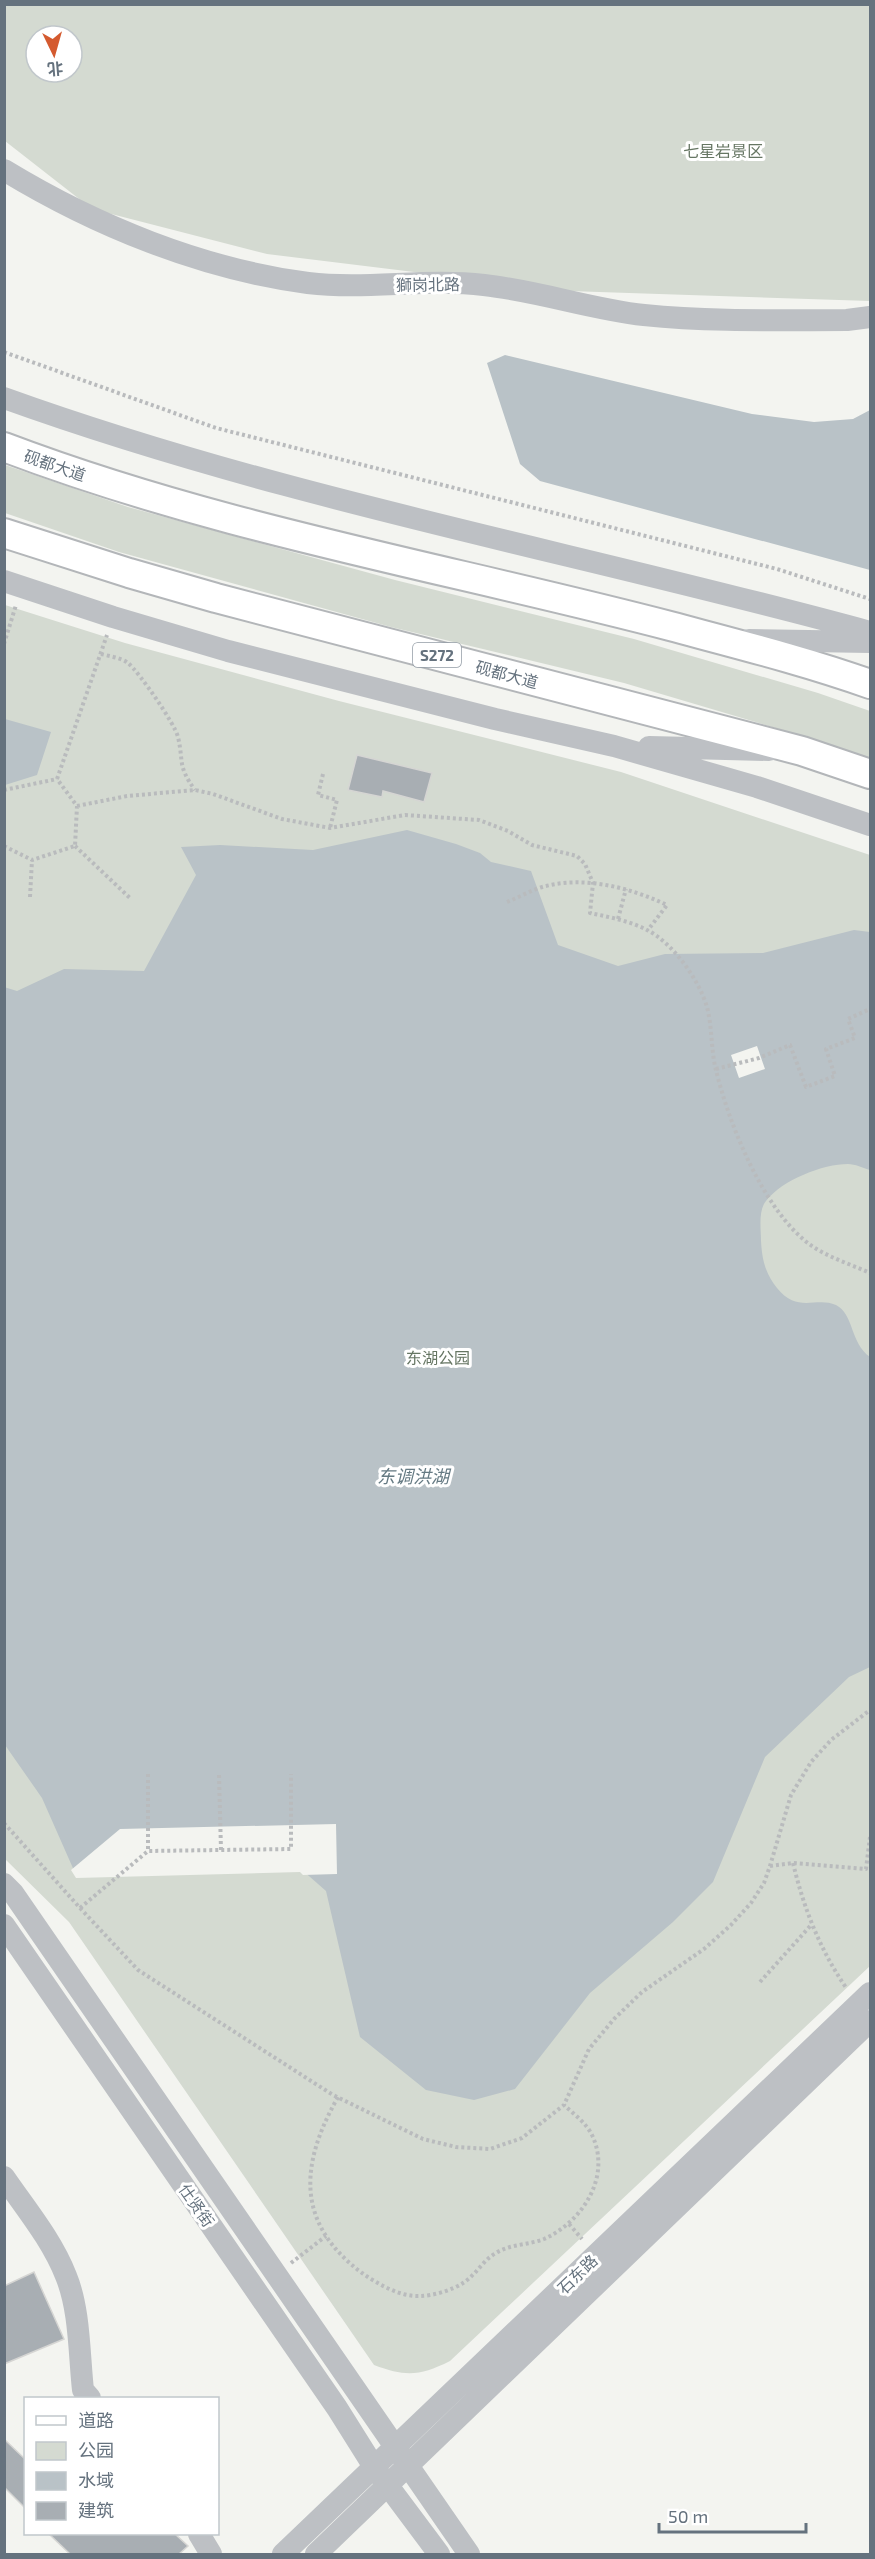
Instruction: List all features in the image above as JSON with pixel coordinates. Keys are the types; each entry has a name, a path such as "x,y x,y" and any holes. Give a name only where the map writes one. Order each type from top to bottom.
{"main road":[{"name":"砚都大道","path":"4,447 133,491 275,531 569,600 723,640 870,684"},
{"name":"砚都大道","path":"4,532 129,573 216,598 802,751 870,774"}],"street":[{"name":"獅岗北路","path":"4,170 86,215 174,250 226,266 309,283 375,286 425,282 482,284 530,291 585,306 645,315 703,319 825,320 870,317"},
{"path":"4,398 78,425 161,451 340,501 755,600 870,632"},
{"path":"13,584 228,651 495,719 614,746 757,787 870,825"},
{"path":"723,640 870,642"},
{"path":"614,746 802,751"},
{"path":"4,1884 13,1893 469,2554"},
{"name":"仕贤街","path":"4,1925 337,2408 375,2467 439,2554"},
{"name":"石东路","path":"316,2554 389,2485 401,2457 866,2006"},
{"path":"4,2177 53,2248 67,2277 73,2301 84,2390 89,2397"},
{"name":"石东路","path":"283,2554 375,2467 401,2457"},
{"path":"200,2535 211,2554"}],"path":[{"path":"4,352 216,428 777,569 870,599"},
{"path":"4,644 13,584"},
{"path":"57,779 113,617"},
{"path":"101,654 128,662 171,719 178,736 180,760 185,776 195,790"},
{"path":"323,774 318,795 337,800 330,828"},
{"path":"4,790 57,779"},
{"path":"57,779 76,806 75,846 130,899"},
{"path":"76,806 127,796 195,790 213,794 282,819 330,828 405,815 479,820 508,831 532,845 577,856 585,864 593,883 591,913 618,919 648,930 689,969 707,1007 716,1069 739,1143 771,1200 789,1224 809,1244 832,1257 870,1273"},
{"path":"4,846 32,860 75,846"},
{"path":"30,897 32,860"},
{"path":"507,902 546,886 593,883 626,888 667,905 648,930"},
{"path":"618,919 626,888"},
{"path":"716,1069 759,1058 790,1045 806,1087 835,1076 826,1049 855,1038 848,1019 870,1009"},
{"path":"4,1823 138,1970 338,2097 423,2139 456,2147 490,2149 522,2138 564,2105 589,2049 614,2019 642,1992 704,1948 731,1925 757,1893 770,1866 791,1795 811,1762 831,1740 870,1710"},
{"path":"148,1774 148,1851"},
{"path":"219,1774 221,1850"},
{"path":"80,1908 148,1851 291,1849 291,1774"},
{"path":"770,1866 794,1863 866,1869 870,1837"},
{"path":"794,1863 812,1924 832,1966 866,2006"},
{"path":"760,1982 812,1924"},
{"path":"338,2097 321,2127 310,2165 310,2193 315,2214 326,2236 345,2260 370,2278 396,2292 420,2296 440,2292 464,2282 487,2258 500,2250 544,2239 569,2224 585,2206 595,2185 598,2170 592,2135 580,2119 564,2105"},
{"path":"276,2274 326,2236"}],"green space":[{"name":"七星岩景区","path":"4,5 870,5 870,301 569,291 267,254 92,209 5,141"},
{"path":"5,465 128,507 395,580 634,639 818,693 870,711 870,759 806,737 624,683 391,627 119,552 5,513"},
{"name":"东调洪湖","path":"5,605 125,643 339,701 621,772 870,855 870,1966 450,2361 430,2370 404,2373 374,2365 69,1922 5,1859"}],"water":[{"path":"505,355 752,414 814,422 853,419 870,410 870,570 540,481 520,464 487,363"},
{"path":"5,719 51,732 37,775 5,785"},
{"name":"东调洪湖","path":"407,830 480,853 491,862 531,871 558,945 618,966 665,954 763,953 854,930 870,932 870,1170 851,1164 838,1165 815,1170 792,1180 773,1193 763,1205 760,1226 765,1266 777,1288 792,1300 829,1303 842,1309 859,1344 870,1357 870,1667 849,1677 765,1757 713,1882 673,1922 590,1993 515,2089 474,2100 426,2090 360,2037 326,1891 301,1869 76,1875 42,1798 5,1745 4,987 17,991 64,969 144,971 196,875 181,847 220,845 313,850"}],"pier":[{"path":"757,1046 765,1069 739,1078 731,1055"},
{"path":"336,1824 337,1874 303,1875 300,1872 76,1878 71,1870 120,1829"}],"building":[{"path":"357,755 432,773 424,802 383,791 382,797 348,790"},
{"path":"34,2272 64,2339 4,2364 4,2286"},
{"path":"4,2439 24,2458 24,2507 4,2487"},
{"path":"50,2535 176,2535 188,2546 179,2554 70,2554"}],"park label":[{"name":"东湖公园","path":"438,1357"}]}
